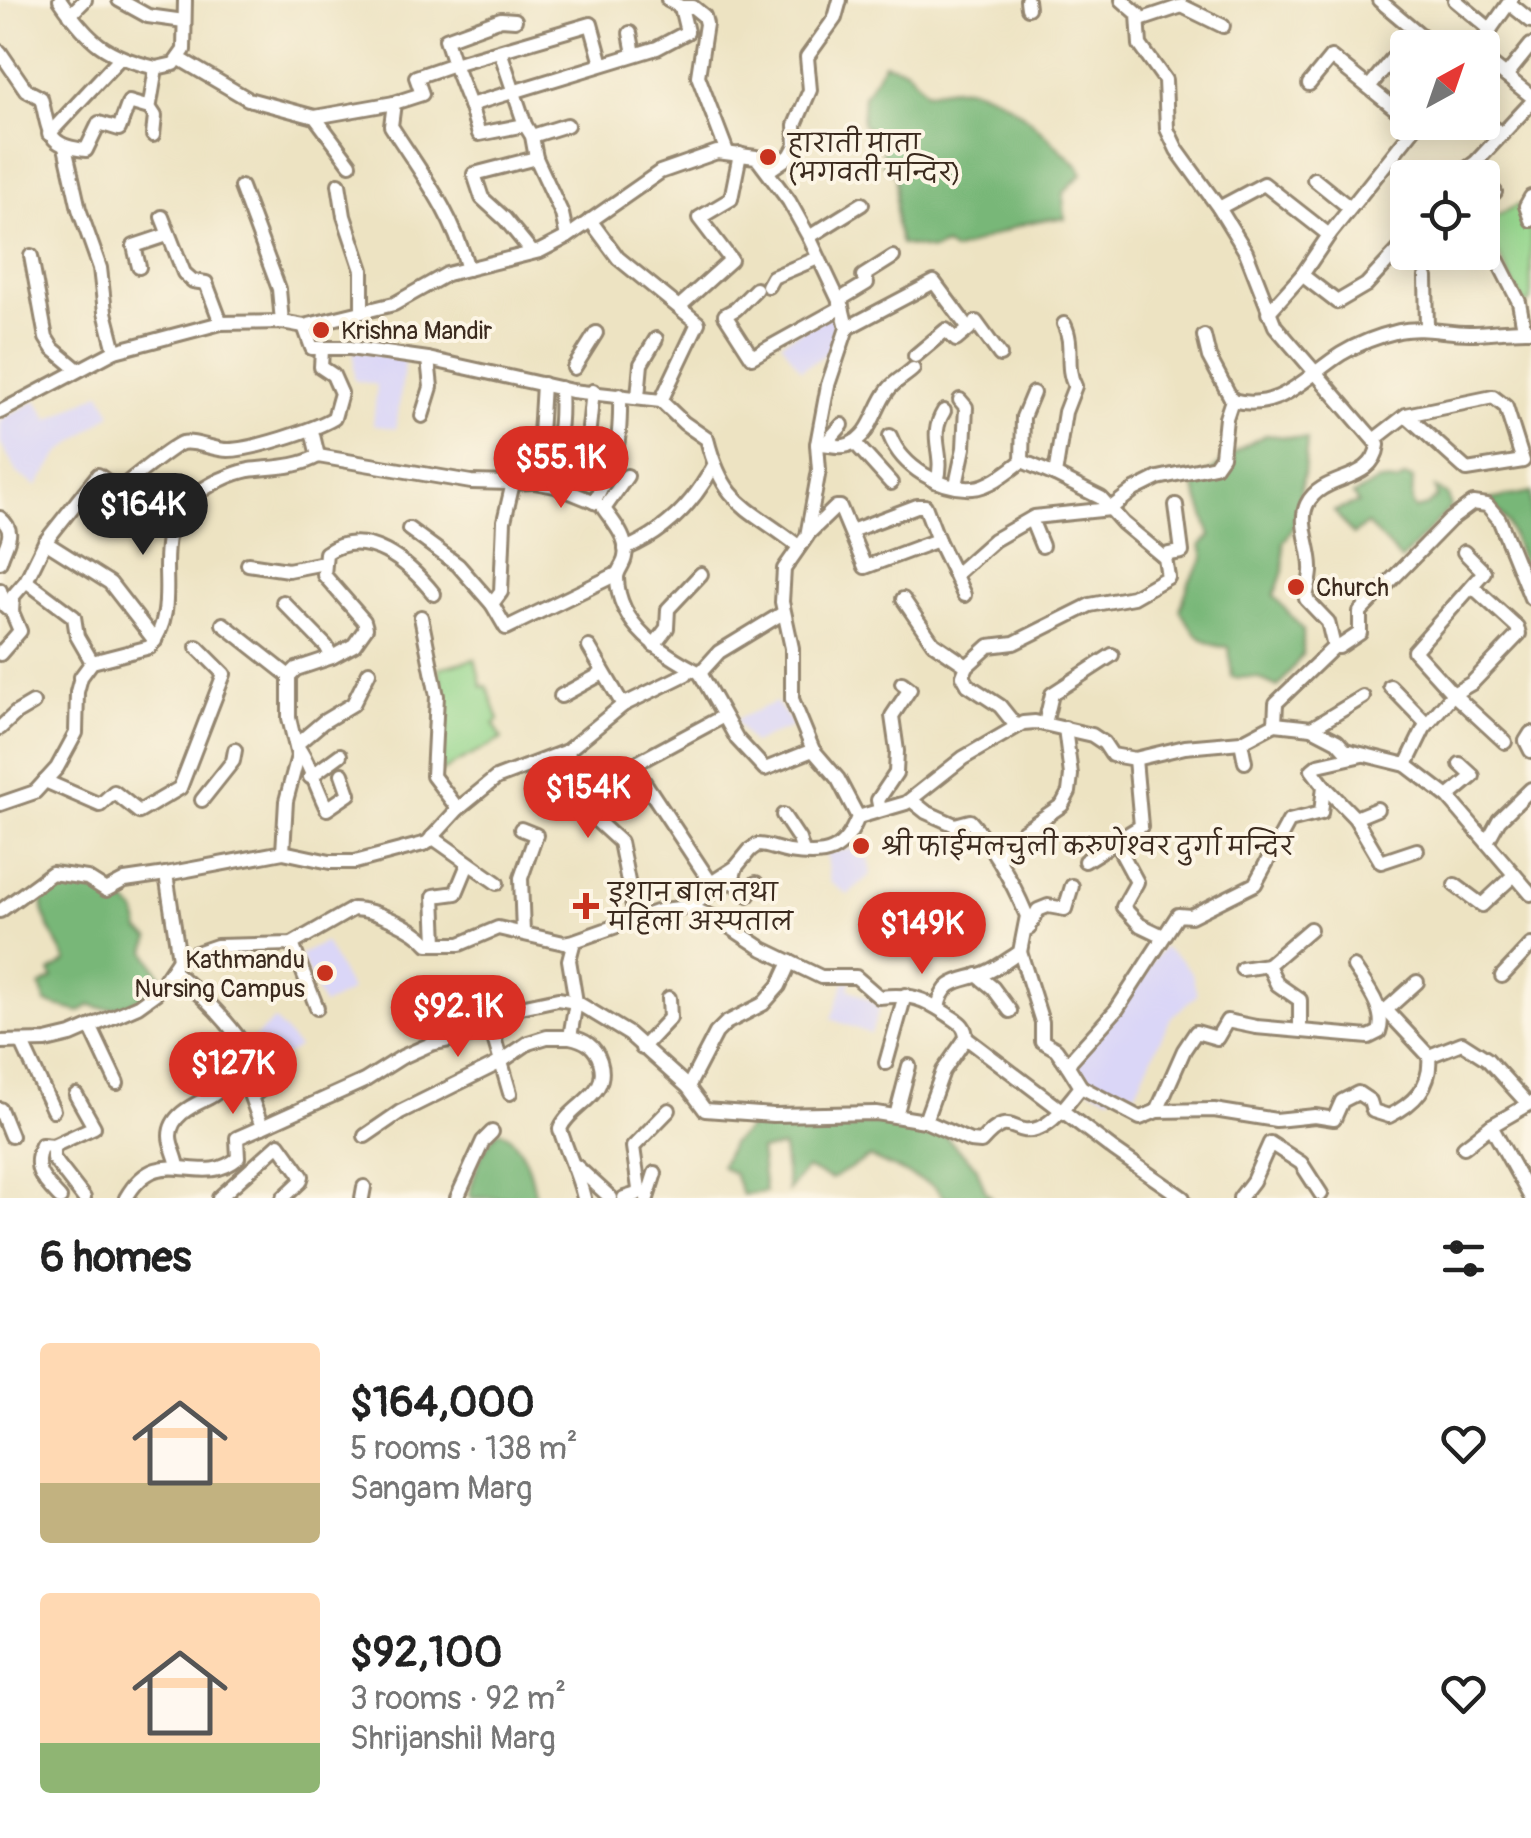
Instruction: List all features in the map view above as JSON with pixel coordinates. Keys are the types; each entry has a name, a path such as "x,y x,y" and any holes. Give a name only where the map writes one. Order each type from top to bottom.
{"street":[{"path":"60,0 92,40 118,59 156,68 174,64 184,50 184,0"},
{"path":"70,15 85,0"},
{"path":"119,0 148,16 184,21"},
{"path":"768,171 790,156 796,146 795,125 810,90 807,57 836,18 840,0"},
{"path":"1122,0 1135,9 1140,20 1140,44 1161,72 1167,89 1171,139 1219,208 1254,269 1275,326 1375,439 1377,454 1363,471 1324,488 1306,506 1304,518 1312,568 1306,599 1328,622 1334,647"},
{"path":"1455,0 1491,30 1511,2 1531,21"},
{"path":"1386,2 1415,30"},
{"path":"470,105 686,35 674,4"},
{"path":"674,4 693,7 704,16 698,76 733,153 731,199 699,218 731,260 680,306"},
{"path":"1140,20 1182,6 1222,26"},
{"path":"515,20 501,19 446,39 479,134 568,124"},
{"path":"180,59 248,99 315,117 422,94 416,77 591,24 602,64"},
{"path":"630,34 634,54"},
{"path":"1506,76 1531,45"},
{"path":"500,51 536,158 562,214 566,238"},
{"path":"0,52 26,90 42,98 49,134 65,147 86,150 99,123 119,129 129,102 148,106 156,116 153,135"},
{"path":"1309,84 1331,57 1390,105"},
{"path":"49,134 118,59"},
{"path":"1369,88 1390,63"},
{"path":"148,106 156,68"},
{"path":"1478,160 1531,100 1500,71"},
{"path":"394,103 391,126 435,190 460,241 468,269"},
{"path":"315,117 350,164"},
{"path":"1268,313 1302,275 1400,140"},
{"path":"65,147 78,209 100,268 104,312 115,351"},
{"path":"0,412 115,351 221,323 282,322 304,326 394,304 440,277 532,252 566,238 660,172 717,152 733,153 756,158 768,171 809,237 841,303 847,328 828,385 818,470 802,541"},
{"path":"532,252 482,198 474,174 536,158"},
{"path":"1314,179 1350,208"},
{"path":"339,184 344,216 362,270 362,312"},
{"path":"1219,208 1264,184 1329,234"},
{"path":"240,187 279,288 282,322"},
{"path":"1531,197 1526,206 1531,220"},
{"path":"809,237 862,204"},
{"path":"162,217 188,278 206,284 221,323"},
{"path":"590,220 618,258 698,323 660,401"},
{"path":"139,268 134,246 167,235"},
{"path":"31,256 46,338 77,370"},
{"path":"818,258 773,276 726,315 752,356 841,303 867,284 863,276 893,257"},
{"path":"1302,275 1337,302 1366,285 1390,259"},
{"path":"1232,400 1254,405 1266,403 1294,390 1365,341 1402,330 1528,330 1500,266"},
{"path":"1426,277 1426,329"},
{"path":"847,328 934,282 978,321 1000,355"},
{"path":"822,444 837,447 854,442 874,421 879,402 892,385 946,330 956,340 978,321"},
{"path":"1055,475 1065,412 1075,386 1069,373 1072,342 1064,324"},
{"path":"304,326 312,348 350,348 428,359 560,388 660,401 707,439 713,467 746,512 802,541"},
{"path":"574,368 596,334"},
{"path":"953,572 961,571 994,540 1030,519 1110,509 1158,478 1215,466 1222,456 1232,400 1208,357 1204,336"},
{"path":"638,397 641,364 656,339"},
{"path":"0,654 20,631 12,612 13,596 26,581 45,542 98,475 119,490 182,442 232,450 312,431 334,418 342,393 333,374 321,368 322,350"},
{"path":"422,416 431,387 428,359"},
{"path":"539,452 543,384"},
{"path":"534,482 558,443 560,388"},
{"path":"589,428 593,392"},
{"path":"1022,461 1023,416 1033,393"},
{"path":"599,505 621,437 620,395"},
{"path":"1375,439 1406,415 1493,397 1506,407 1523,461 1467,470 1406,415"},
{"path":"956,485 964,448 966,406 960,400"},
{"path":"937,482 942,464 936,424 944,411"},
{"path":"822,444 842,425"},
{"path":"312,431 318,456"},
{"path":"890,436 905,458 937,482 974,488 1022,461"},
{"path":"854,442 891,483"},
{"path":"0,804 35,792 45,781 76,733 80,677 92,662 150,647 155,641 165,618 164,553 171,520 194,496 226,477 247,470 308,462 318,456 471,482 555,486 599,505 626,543 625,559 617,574 506,628 492,604 458,566 409,530"},
{"path":"1016,726 1000,706 968,685 963,676 967,666 989,646 1014,643 1090,604 1133,597 1168,577 1165,558 1102,498 1022,461"},
{"path":"626,549 665,528 702,486 713,467"},
{"path":"599,505 627,476"},
{"path":"492,604 501,592 504,520 513,483"},
{"path":"1275,724 1276,702 1334,647 1339,648 1360,633 1360,612 1450,520 1472,503 1487,505 1499,518 1531,598"},
{"path":"1165,558 1182,552 1176,505"},
{"path":"851,531 925,506 964,596"},
{"path":"858,817 838,779 813,750 792,699 792,648 782,614 784,568 802,541 836,507 844,512 864,567 938,540"},
{"path":"0,518 11,534 0,562"},
{"path":"1030,519 1042,546"},
{"path":"45,542 110,583 155,641"},
{"path":"283,852 286,801 298,756 289,718 290,676 296,669 354,645 366,628 364,620 324,574 326,552 334,547 369,545 391,551 434,594"},
{"path":"1464,552 1483,568 1473,588 1414,651 1505,742"},
{"path":"248,564 288,570 324,563"},
{"path":"617,574 620,593 638,632 695,671 736,739 765,769 813,750"},
{"path":"654,646 668,628 668,609 701,574"},
{"path":"26,581 74,616 76,636 92,662"},
{"path":"1406,765 1427,724 1453,694 1472,683 1519,634 1517,627 1473,588"},
{"path":"0,590 5,606 12,612"},
{"path":"903,600 933,642 967,666"},
{"path":"283,602 332,657"},
{"path":"0,911 52,873 87,878 106,890 125,880 283,852 330,862 355,862 384,852 409,850 427,843 458,809 496,778 567,751 623,706 695,671 782,614"},
{"path":"421,617 438,696 432,776 458,809"},
{"path":"223,624 290,676"},
{"path":"589,647 623,706"},
{"path":"45,781 102,805 114,792 138,812 176,791 206,726 224,674 197,648"},
{"path":"1046,724 1052,694 1112,655"},
{"path":"296,746 323,722 353,704 369,672"},
{"path":"561,696 603,672"},
{"path":"880,810 881,794 896,773 898,751 892,716 910,689 902,683"},
{"path":"1390,686 1427,724"},
{"path":"1312,728 1362,697"},
{"path":"0,728 33,703"},
{"path":"722,717 634,765 711,883 734,873"},
{"path":"690,907 734,873 758,845 822,853 846,844 858,817 910,800 953,765 1016,726 1046,724 1092,735 1112,755 1135,759 1184,747 1241,742 1275,724 1312,728 1337,741 1345,750 1406,765 1448,797 1531,894"},
{"path":"999,857 1024,831 1062,805 1071,775 1065,728"},
{"path":"1531,733 1526,741 1531,751"},
{"path":"1241,742 1245,762"},
{"path":"296,746 327,809 349,794 342,774"},
{"path":"202,800 233,761 235,750"},
{"path":"567,751 581,785 599,810 598,822 620,842 636,920"},
{"path":"310,777 340,755"},
{"path":"1362,755 1316,766 1312,775 1355,818 1381,862 1416,850"},
{"path":"1084,861 1141,826 1135,759"},
{"path":"1448,797 1472,776 1460,764"},
{"path":"1068,1066 1125,998 1180,914 1191,916 1255,884 1289,822 1321,813 1324,786"},
{"path":"1487,842 1499,820 1531,789"},
{"path":"910,800 955,826 970,821 999,857 1027,916 1022,946 1042,1022 1042,1040 1056,1049 1080,1087 1133,1116 1140,1118 1158,1111 1214,1110 1276,1120 1316,1116 1334,1119 1342,1101 1358,1093 1370,1101 1374,1111 1389,1116 1423,1090 1428,1056 1382,1009 1354,967"},
{"path":"1355,818 1377,809"},
{"path":"783,815 794,829 803,852"},
{"path":"521,830 536,834 521,878 523,933"},
{"path":"432,837 497,883"},
{"path":"1116,843 1137,882 1123,907 1140,924 1163,936"},
{"path":"436,943 434,896 456,893 468,864"},
{"path":"734,873 748,894 756,883"},
{"path":"166,874 176,965 254,1064 264,1087 251,1096 262,1126"},
{"path":"1455,885 1482,905 1514,875"},
{"path":"938,1008 940,995 956,979 988,972 1022,946 1038,910 1048,906 1065,910 1072,886"},
{"path":"0,1042 46,1041 91,1028 156,993 176,965 218,946 292,944 353,909 410,928 428,944 460,944 498,928 574,942 662,910 690,907 821,977 856,977 879,997 929,1000 960,1022 966,1038 1168,1193 1183,1198"},
{"path":"1242,969 1268,965 1310,929"},
{"path":"570,1037 576,1002 569,960 574,942"},
{"path":"292,944 317,1008"},
{"path":"1502,976 1531,945"},
{"path":"688,1087 716,1033 726,1023 763,1004 779,986 790,962"},
{"path":"1268,965 1277,984 1300,1000 1300,1029"},
{"path":"977,975 1010,1011"},
{"path":"1382,1009 1416,982"},
{"path":"886,1063 905,996"},
{"path":"642,1048 670,1018 669,998"},
{"path":"510,1093 488,1014 558,999 576,1002 629,1034 688,1087 699,1106 721,1113 876,1113 926,1121 981,1142 997,1125 1006,1123 1033,1130 1061,1111 1080,1087"},
{"path":"1158,1111 1184,1050 1196,1032 1218,1038 1227,1021 1256,1027 1374,1036 1381,1029 1382,1009"},
{"path":"91,1028 118,1082"},
{"path":"248,1170 238,1158 237,1138 364,1081 402,1056 432,1044 492,1030"},
{"path":"926,1121 943,1070 966,1038"},
{"path":"366,1136 421,1101 539,1039 585,1040 598,1054 602,1068 594,1095 568,1116 560,1129 584,1198"},
{"path":"22,1042 53,1110"},
{"path":"1428,1056 1466,1044 1487,1058 1530,1104 1464,1147"},
{"path":"178,1167 170,1136 172,1127 196,1101 207,1099 238,1072 254,1064"},
{"path":"896,1116 909,1066"},
{"path":"60,1198 39,1174 36,1162 42,1145 53,1146 94,1127 76,1095"},
{"path":"0,1109 11,1136"},
{"path":"624,1198 637,1194 639,1189 633,1147 669,1110"},
{"path":"1491,1126 1531,1198"},
{"path":"457,1198 483,1141 492,1132"},
{"path":"1240,1198 1254,1181 1270,1143 1301,1164 1321,1194"},
{"path":"53,1146 53,1158 84,1198"},
{"path":"219,1198 270,1149 281,1146 302,1176 284,1198"},
{"path":"126,1198 137,1181 152,1170 213,1170 238,1158"},
{"path":"576,1166 611,1198"},
{"path":"647,1198 654,1173"}],"shaded area":[{"path":"840,309 844,324 836,347 801,370 781,342"},
{"path":"354,350 405,359 396,429 373,425 377,385 354,380"},
{"path":"101,392 112,413 61,452 37,486 18,474 0,442 0,420 37,400 49,420"},
{"path":"776,702 794,726 752,743 735,720"},
{"path":"856,848 868,852 871,874 848,895 830,882 826,853"},
{"name":"Kathmandu Nursing Campus","path":"325,942 351,991 323,1005 300,955"},
{"path":"1163,947 1192,974 1197,995 1171,1017 1135,1092 1118,1087 1110,1097 1086,1087 1074,1066"},
{"path":"846,978 851,980 849,989 880,1006 871,1034 831,1019"},
{"path":"274,1020 298,1047 265,1070 248,1044"}],"green space":[{"path":"884,63 906,69 926,92 961,88 982,92 1027,118 1082,174 1063,193 1065,219 1021,225 953,251 945,245 932,250 901,244 896,225 896,175 882,164 879,141 862,124 864,96"},
{"path":"1518,205 1531,229 1531,301 1524,305 1500,257 1500,214"},
{"path":"1266,435 1307,439 1293,528 1283,543 1284,569 1274,596 1303,630 1303,654 1278,687 1258,678 1232,677 1229,647 1199,637 1180,610 1190,580 1204,558 1201,545 1211,536 1193,483"},
{"path":"1405,477 1413,479 1415,509 1427,506 1437,497 1435,488 1448,495 1451,507 1401,560 1367,524 1353,535 1334,511 1358,503 1353,495 1379,481 1397,482"},
{"path":"1531,492 1531,588 1508,523 1489,500"},
{"path":"475,659 482,687 487,686 499,720 494,724 502,739 440,772 445,720 439,668"},
{"path":"70,877 120,898 136,912 140,931 150,938 146,951 162,978 130,1003 111,1008 91,1005 79,1012 46,1003 40,986 53,978 50,972 67,961 44,914 44,895 50,886"},
{"path":"754,1123 931,1123 976,1166 992,1198 944,1198 934,1186 870,1157 831,1179 806,1168 788,1191 783,1147 760,1150 765,1192 742,1195 734,1174 721,1166 731,1144"},
{"path":"500,1130 521,1151 536,1198 469,1195 483,1152"}],"place":[{"name":"हाराती माता (भगवती मन्दिर)","path":"768,157"},
{"name":"Krishna Mandir","path":"321,330"},
{"name":"Church","path":"1296,587"},
{"name":"श्री फाईमलचुली करुणेश्वर दुर्गा मन्दिर","path":"861,846"},
{"name":"इशान बाल तथा महिला अस्पताल","path":"586,906"},
{"name":"Kathmandu Nursing Campus","path":"325,973"}]}
